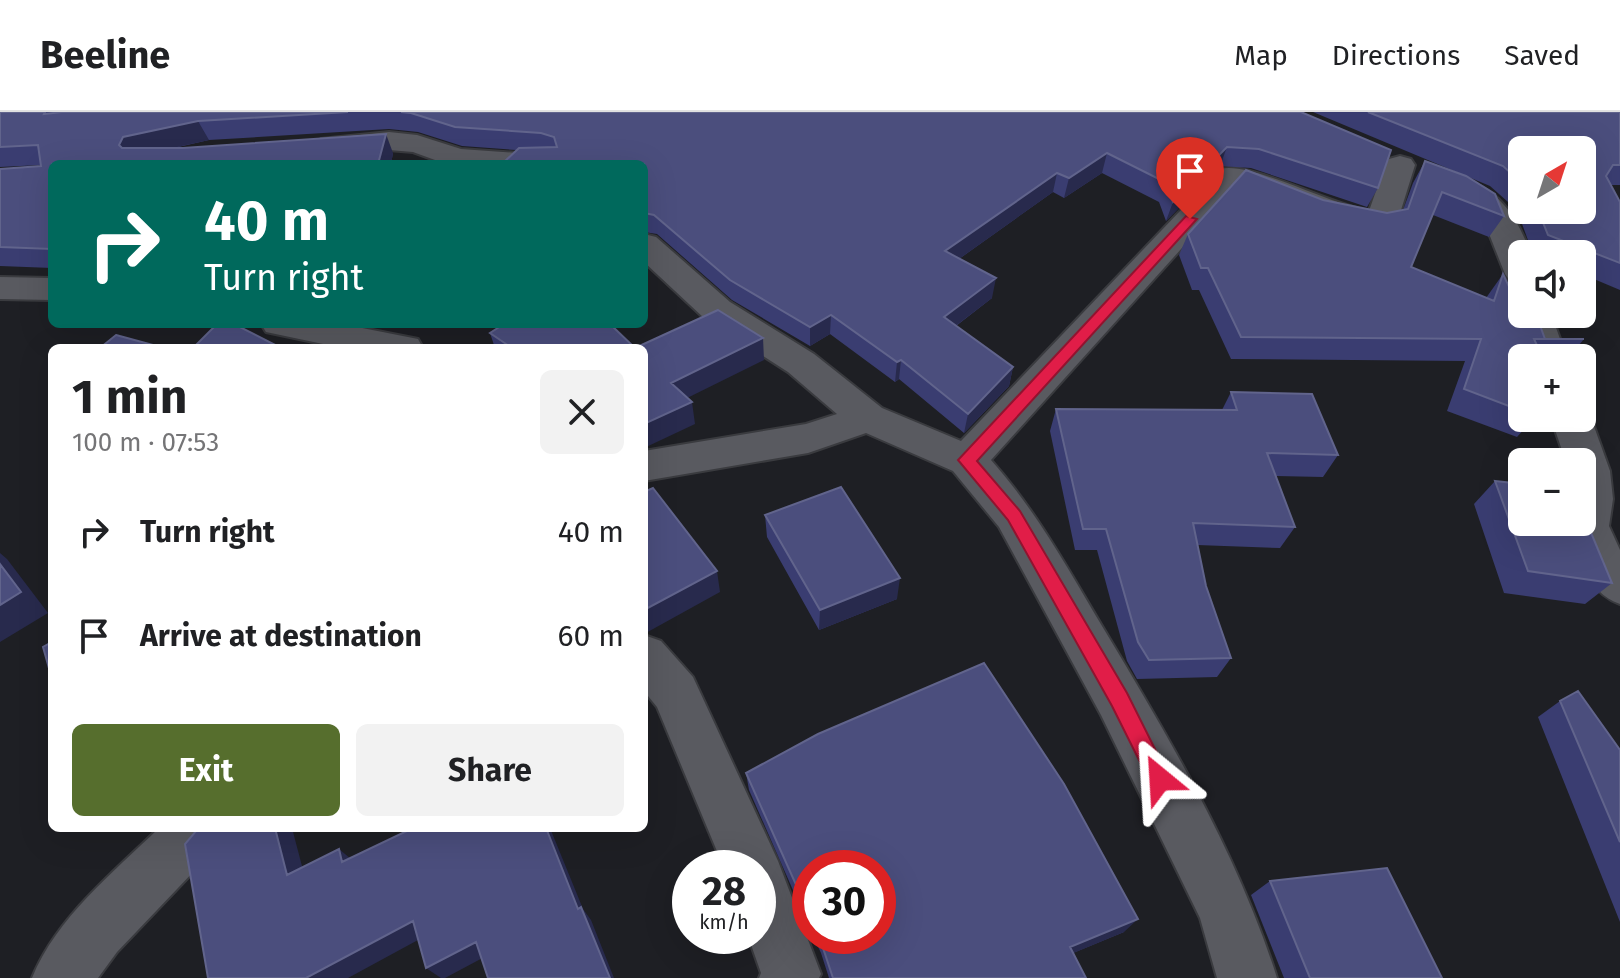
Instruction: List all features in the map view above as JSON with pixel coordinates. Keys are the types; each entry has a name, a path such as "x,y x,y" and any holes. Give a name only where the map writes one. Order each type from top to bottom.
{"street":[{"path":"303,147 389,141 417,144 457,158 486,160"},
{"path":"967,460 1231,175 1338,216 1381,223 1387,159 1477,194 1491,203 1498,211 1509,240"},
{"path":"648,248 717,310 801,363 868,418 967,460 1014,515 1119,699 1227,911 1247,978"},
{"path":"0,288 48,289"},
{"path":"300,328 384,344"},
{"path":"648,465 808,438 868,418"},
{"path":"1576,432 1588,464 1593,509 1587,526 1610,576 1620,585"},
{"path":"648,661 676,693 744,850"},
{"path":"62,978 96,931 194,832"},
{"path":"776,926 791,974 789,978"}],"building":[{"path":"0,112 348,112 198,121 123,137 119,145 122,148 183,148 386,134 379,160 48,160 48,249 0,247 0,169 41,166 38,145 0,147"},
{"path":"401,112 1301,112 1391,150 1378,188 1259,149 1227,147 1173,202 1165,182 1107,153 1069,178 1057,173 945,251 996,278 944,317 1013,367 968,414 901,360 897,362 831,315 810,327 730,280 654,215 648,214 648,160 506,160 519,148 557,147 554,137 541,133 455,127"},
{"path":"1368,112 1620,112 1620,165 1613,165 1606,176 1620,202 1620,263 1596,254 1596,240 1561,240 1548,235 1544,224 1596,224 1596,136 1508,136 1508,170"},
{"path":"1425,161 1466,176 1495,194 1504,216 1442,192 1411,267 1494,301 1503,274 1508,285 1508,328 1541,328 1545,339 1534,339 1536,344 1508,344 1508,406 1464,389 1481,339 1241,337 1208,268 1201,268 1188,234 1246,170 1323,200 1387,213 1408,209"},
{"path":"718,310 763,338 671,383 692,402 648,422 648,344 644,344"},
{"path":"213,328 242,328 273,344 197,344"},
{"path":"498,328 614,328 631,344 506,344 490,333"},
{"path":"116,335 149,344 105,344"},
{"path":"1231,392 1312,394 1338,455 1267,453 1295,527 1193,523 1206,586 1231,658 1149,660 1138,642 1106,529 1083,529 1056,409 1237,410"},
{"path":"1495,481 1508,482 1508,516"},
{"path":"841,487 900,578 820,610 765,515"},
{"path":"653,488 717,571 648,608 648,490"},
{"path":"1515,536 1592,536 1612,583 1528,571"},
{"path":"0,564 21,592 0,605"},
{"path":"48,644 48,665 43,647"},
{"path":"984,663 1064,784 1138,919 1070,947 1086,978 833,978 825,954 896,954 896,850 792,850 792,876 746,773 818,734"},
{"path":"1578,691 1620,750 1620,842 1560,701"},
{"path":"195,832 276,832 287,875 339,849 342,862 405,832 548,832 610,978 488,978 476,942 426,968 413,921 306,978 208,978 185,844"},
{"path":"1387,868 1442,978 1310,978 1270,881"}],"route":[{"path":"1160,779 1119,699 1014,515 967,460 1190,219"}]}
